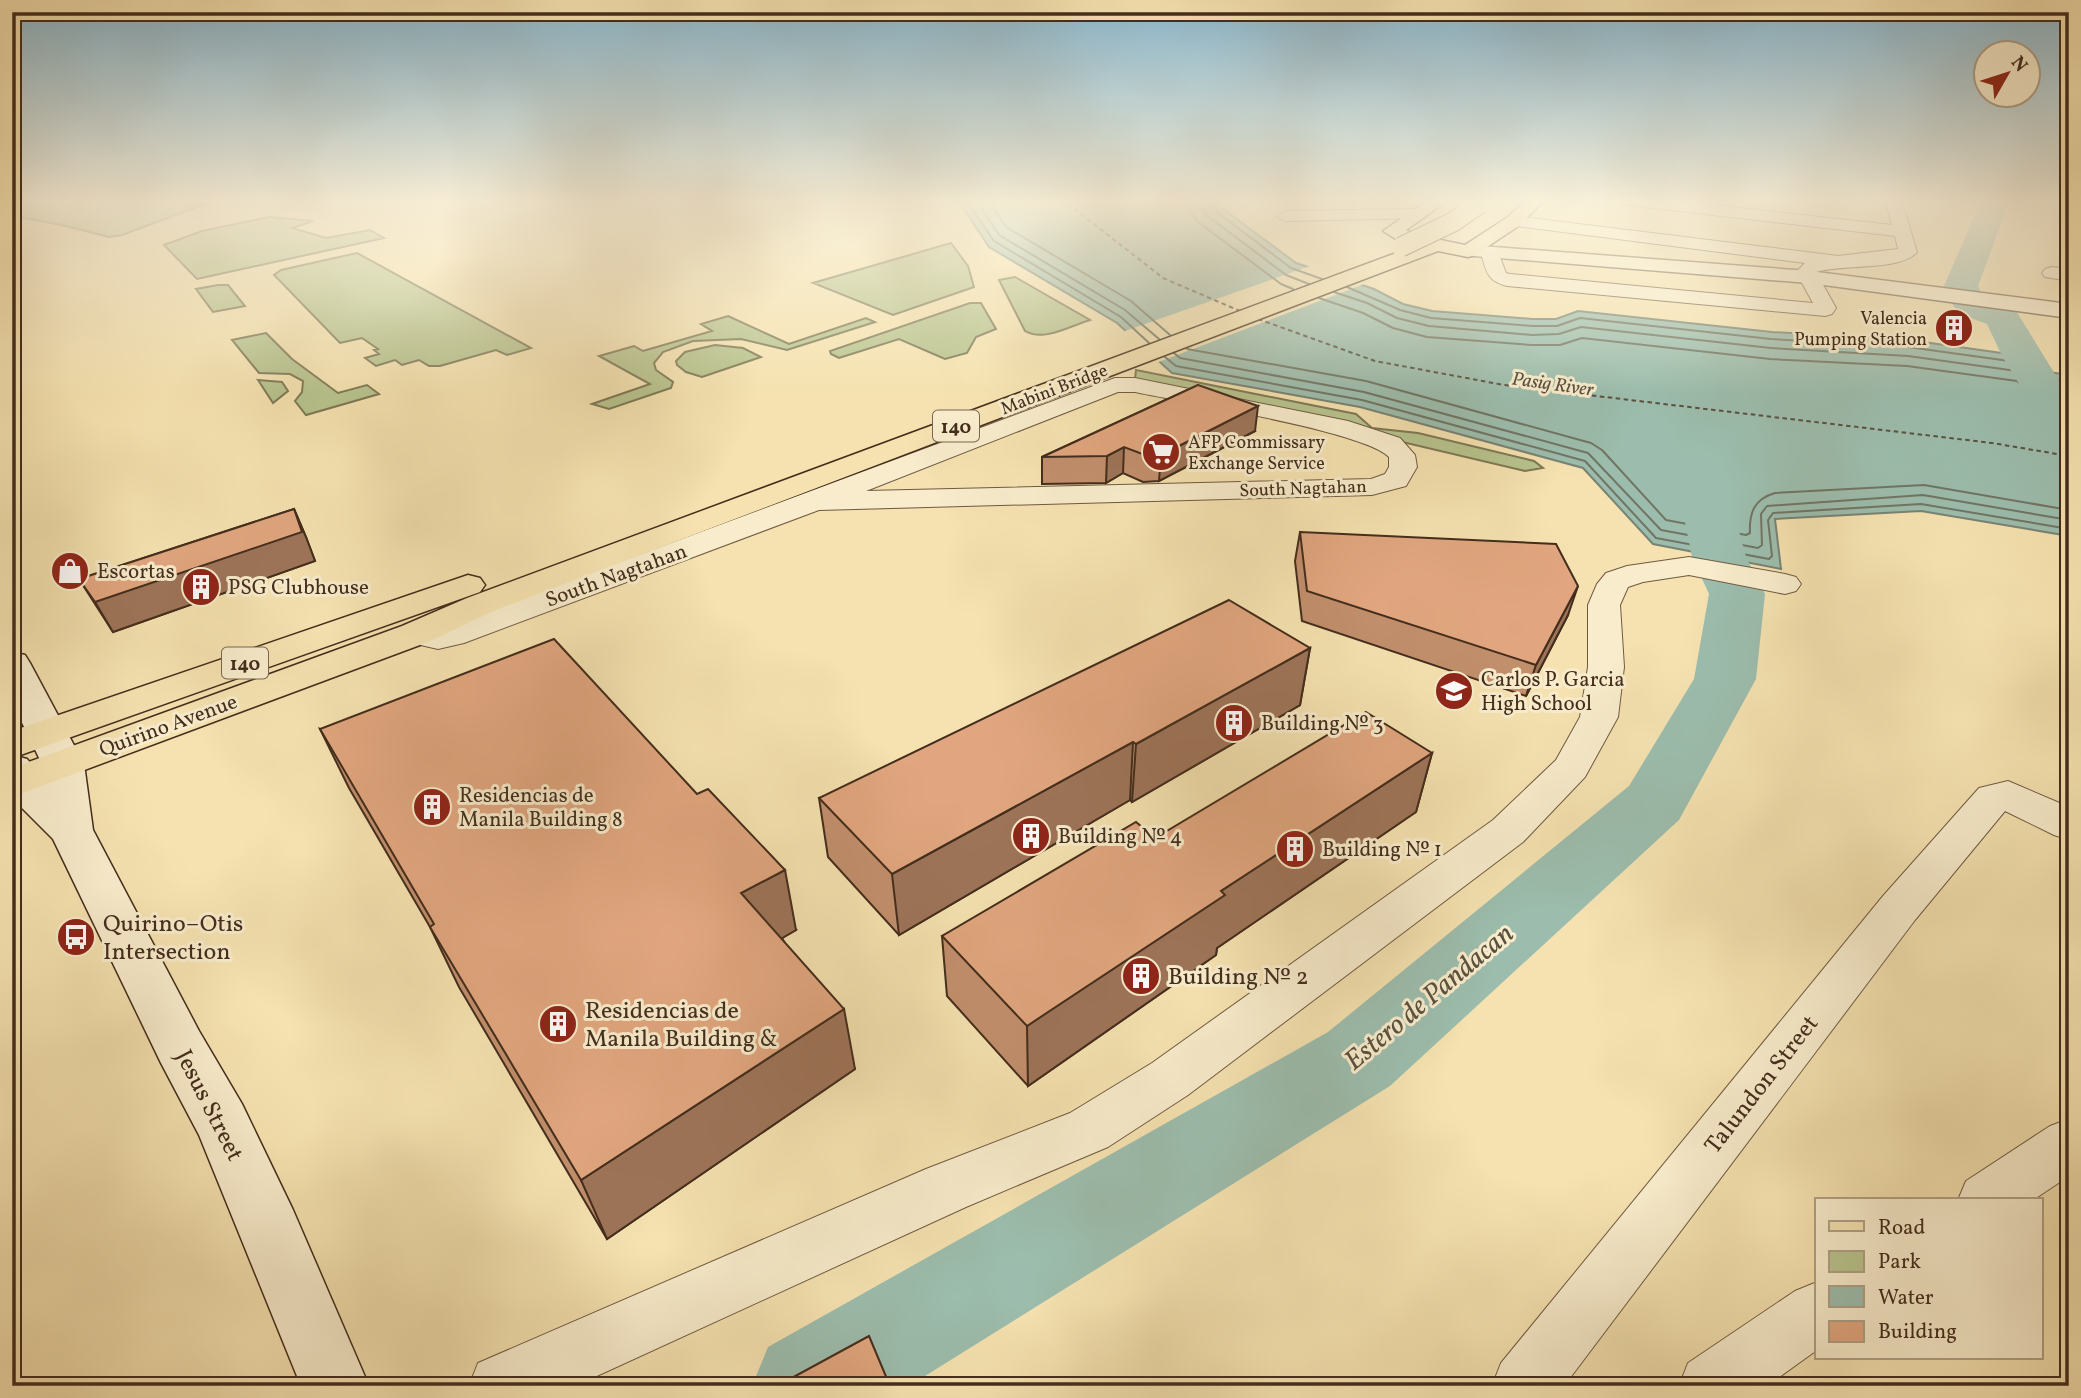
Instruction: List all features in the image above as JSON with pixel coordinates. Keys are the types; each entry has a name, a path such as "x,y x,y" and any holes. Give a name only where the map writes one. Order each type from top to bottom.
{"main road":[{"name":"Mabini Bridge","path":"472,595 1355,264"},
{"name":"Mabini Bridge","path":"472,595 1387,264"},
{"name":"Quirino Avenue","path":"28,762 415,634 472,595"},
{"name":"Quirino Avenue","path":"28,762 472,595"}],"street":[{"path":"1493,264 1497,276 1507,280 1825,310 1826,307 1806,272 1808,268 1823,264"},
{"path":"1640,264 1810,277 2069,311"},
{"name":"South Nagtahan","path":"415,634 427,639 452,636 1124,384 1348,429 1391,444 1402,455 1403,467 1396,480 1372,487 815,501"},
{"path":"502,1386 946,1188 1089,1130 1170,1079 1508,831 1548,794 1571,768 1600,717 1606,667 1604,616 1608,591 1617,580 1638,573 1689,566 1784,584"},
{"name":"Jesus Street","path":"12,663 28,762 71,830 180,1047 222,1122 271,1231 335,1386"},
{"name":"Talundon Street","path":"1524,1386 1899,908 1993,798 2008,795 2069,825"},
{"path":"1989,1198 2069,1144"},
{"path":"1711,1386 1815,1314"}],"green space":[{"path":"183,264 264,264 197,279"},
{"path":"307,264 378,264 531,348 507,355 496,350 440,366 429,366 419,360 402,365 395,360 376,366 365,358 379,354 374,350 378,349 362,338 340,343 274,275 281,270"},
{"path":"878,264 967,264 974,287 893,315 813,283"},
{"path":"1015,277 1090,320 1049,334 1032,334 1025,331 999,280"},
{"path":"228,285 245,306 213,312 196,289"},
{"path":"970,303 981,303 996,329 976,337 967,353 945,359 899,339 839,358 831,354 830,351"},
{"path":"728,316 789,344 866,318 875,322 787,350 741,339 693,341 663,352 654,363 656,370 673,382 671,388 609,409 592,404 650,384 599,356 634,346 643,351 712,331 701,324"},
{"path":"266,333 292,359 338,393 367,385 379,394 306,415 295,401 302,392 303,381 290,374 259,373 232,340"},
{"path":"715,345 743,348 761,357 702,377 686,372 677,365 676,361 685,352"},
{"path":"1136,370 1356,414 1372,428 1418,433 1534,461 1543,468 1525,471 1135,379"},
{"path":"258,380 282,382 288,391 273,403"}],"water":[{"name":"Pasig River","path":"1018,264 1300,264 1374,289 1403,304 1432,311 1556,319 1578,311 1772,332 1909,340 2038,358 2042,371 2069,375 2069,536 1921,511 1775,519 1781,569 1653,544 1583,468 1360,407 1172,373 1117,323"}],"pier":[{"path":"1313,265 1367,283 1156,363 1122,332"}],"building":[{"path":"1198,385 1258,406 1161,455 1145,455 1124,447 1107,456 1042,457"},
{"path":"294,509 302,532 95,602 79,579"},
{"path":"1300,532 1556,544 1578,586 1536,665 1307,591"},
{"path":"1229,600 1310,648 892,874 819,798"},
{"path":"554,639 697,794 708,789 785,870 741,893 844,1009 581,1180 430,927 434,924 320,729"},
{"path":"1366,712 1432,753 1221,891 1225,895 1027,1026 942,936 1136,822 1155,838"},
{"path":"869,1336 890,1386 777,1386"}],"waterway":[{"path":"1970,264 1961,286 1968,304 2002,317 2022,356 2069,430"},
{"name":"Estero de Pandacan","path":"807,1386 1359,1059 1654,803 1725,679 1737,594 1719,557 1699,472"}],"ferry route":[{"path":"1145,264 1163,278 1240,311"},
{"path":"1258,319 1375,361 1504,385 1992,443 2069,456"}],"place":[{"name":"Valencia Pumping Station","path":"1954,328"},
{"name":"AFP Commissary Exchange Service","path":"1161,452"},
{"name":"Escortas","path":"70,571"},
{"name":"PSG Clubhouse","path":"201,587"},
{"name":"Carlos P. Garcia High School","path":"1454,691"},
{"name":"Building № 3","path":"1234,723"},
{"name":"Residencias de Manila Building 8","path":"432,807"},
{"name":"Building № 4","path":"1031,836"},
{"name":"Building № 1","path":"1295,849"},
{"name":"Quirino–Otis Intersection","path":"76,937"},
{"name":"Building № 2","path":"1141,976"},
{"name":"Residencias de Manila Building &","path":"558,1024"}]}
